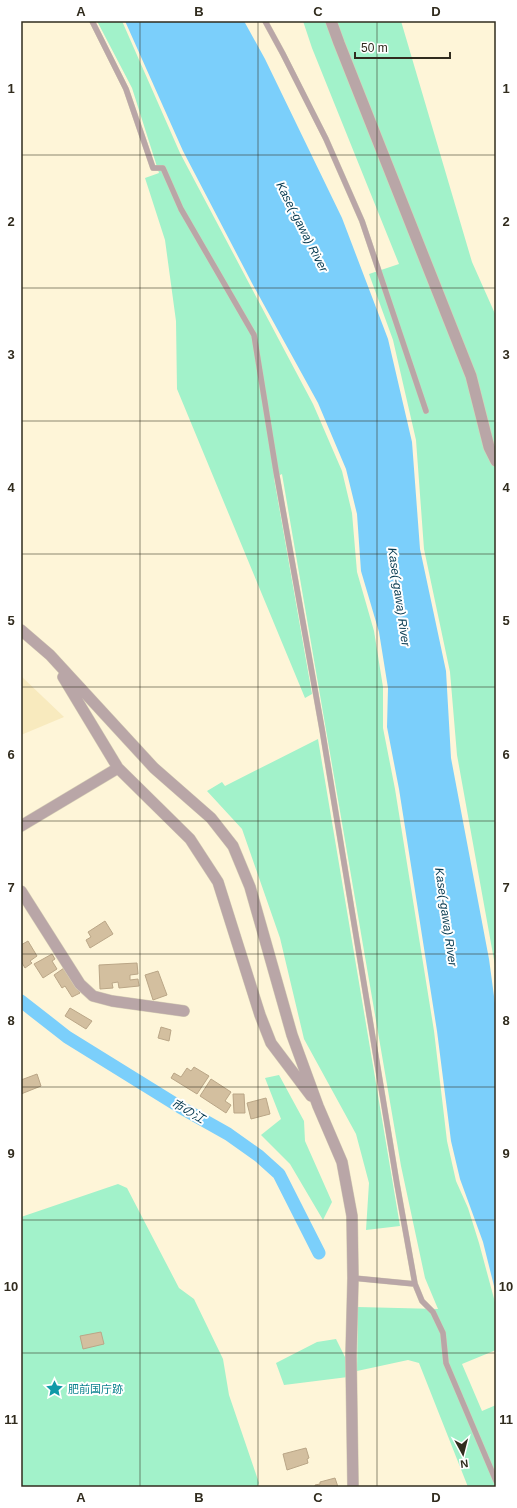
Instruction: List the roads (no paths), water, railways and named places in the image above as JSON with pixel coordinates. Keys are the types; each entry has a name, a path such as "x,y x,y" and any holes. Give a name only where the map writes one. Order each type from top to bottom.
{"street":[{"path":"331,21 338,43 472,376 496,461"},
{"path":"21,630 50,656 154,768 211,818 233,846 250,887 292,1035 318,1106 342,1162 352,1216 353,1278 351,1356 353,1487"},
{"path":"50,656 118,768 190,839 218,882 260,1015 271,1043 318,1106"},
{"path":"21,826 118,768"},
{"path":"21,892 80,984 93,996 112,1001 184,1011"}],"lane":[{"path":"92,21 126,89 153,168 163,168 181,209 254,335 415,1284 422,1301 433,1312 444,1333 446,1363 496,1481"},
{"path":"265,21 326,139 362,221 426,412"},
{"path":"353,1278 415,1284"}],"water":[{"name":"Kase(-gawa) River","path":"125,21 244,21 265,59 342,218 388,339 412,442 420,549 446,671 451,758 489,959 496,1011 496,1294 483,1242 460,1179 451,1141 437,1031 399,789 387,727 388,688 379,632 361,571 357,514 346,469 318,403 253,285 183,151"}],"waterway":[{"name":"市の江","path":"21,1001 67,1037 180,1107 228,1134 259,1156 279,1174 319,1253"}],"place":[{"name":"肥前国庁跡","path":"55,1389"}]}
